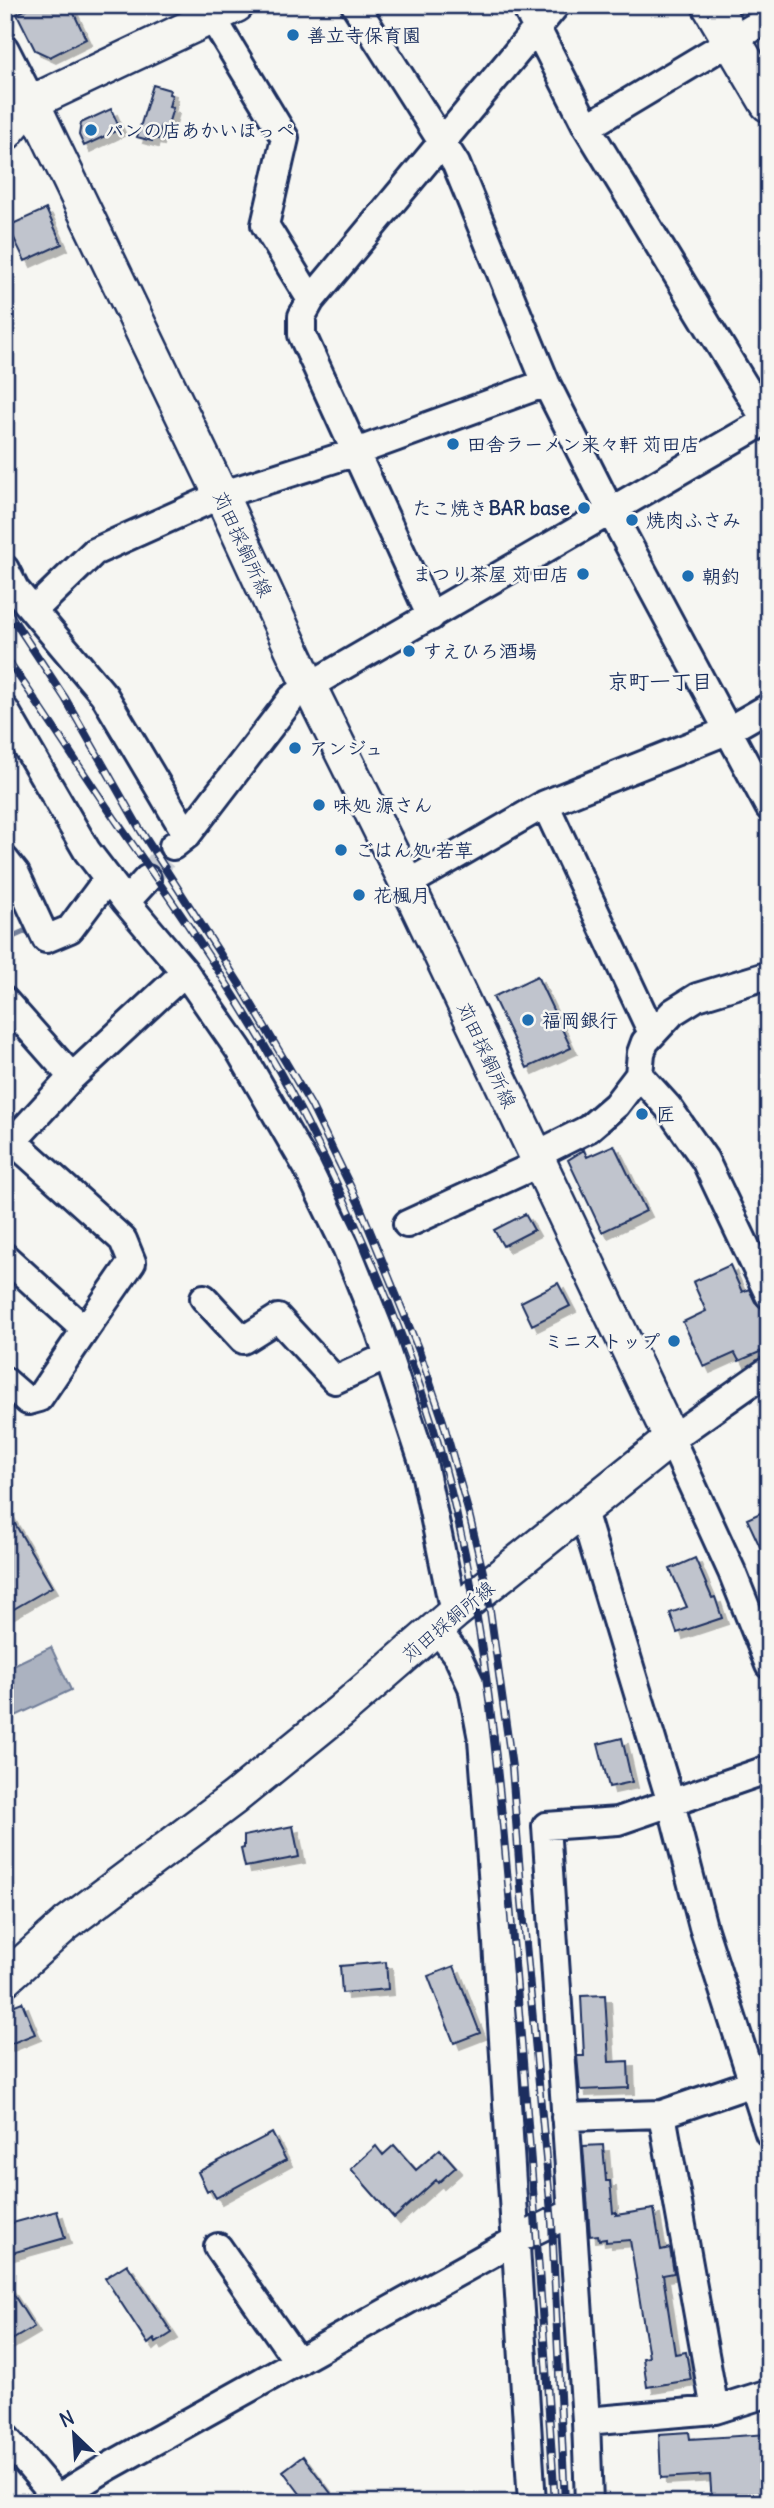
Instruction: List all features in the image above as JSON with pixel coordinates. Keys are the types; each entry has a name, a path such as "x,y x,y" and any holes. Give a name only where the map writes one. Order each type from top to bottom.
{"highway":[{"path":"711,5 747,23 769,61"},
{"path":"747,23 769,103"}],"main road":[{"path":"5,134 19,104 224,10"},
{"name":"苅田採銅所線","path":"5,1979 66,1924 234,1798 445,1621 671,1439 407,884 309,686 221,495 19,104"}],"street":[{"path":"355,5 456,164 546,383 611,512 769,807"},
{"path":"431,617 302,335 302,316 311,300 441,144 531,16 556,5"},
{"path":"224,10 285,138 265,225 311,300"},
{"path":"5,569 15,589 104,695 180,841 292,698 768,420 587,127 531,16"},
{"path":"587,127 747,23"},
{"path":"5,49 19,104"},
{"path":"34,610 94,552 221,495 356,452 546,383"},
{"path":"407,884 545,804 727,731 769,707"},
{"path":"5,710 87,851 185,972 239,1050 307,1167 346,1247 388,1356 423,1462 445,1621 472,1687 482,1739 532,2503"},
{"path":"545,804 652,1032"},
{"path":"9,871 46,939 70,929 108,878"},
{"path":"126,902 147,879"},
{"path":"5,1381 28,1401 39,1398 132,1262 123,1240 10,1146 72,1077 185,972"},
{"path":"407,1224 536,1160 603,1117 639,1075 641,1052 652,1032 673,1012 697,997 769,975"},
{"path":"5,1002 72,1077"},
{"path":"639,1075 668,1107 705,1160 769,1295"},
{"path":"5,1257 85,1330"},
{"path":"204,1298 243,1340 278,1318 335,1380 388,1356"},
{"path":"769,1370 671,1439 732,1572 769,1665"},
{"path":"583,1511 671,1803 703,1927 760,2080 769,2133"},
{"path":"589,2503 586,2421 546,1826 618,1821 769,1769"},
{"path":"565,2118 662,2114 760,2080"},
{"path":"662,2114 715,2410"},
{"path":"5,2437 57,2498 514,2241 571,2213"},
{"path":"218,2247 298,2362"},
{"path":"586,2421 715,2410 769,2393"}],"shaded area":[{"path":"51,1647 71,1690 5,1721 5,1669"}],"building":[{"path":"34,5 70,5 86,39 50,57 35,50 17,14"},
{"path":"153,85 170,90 169,94 172,95 169,107 173,108 167,128 161,126 158,139 153,138 152,141 137,137"},
{"path":"111,109 120,129 84,146 79,135 81,123"},
{"path":"46,209 62,244 25,261 8,226"},
{"path":"537,976 571,1048 527,1068 493,997"},
{"path":"614,1145 646,1211 602,1232 568,1160 584,1150 587,1157"},
{"path":"525,1214 534,1230 503,1246 494,1230"},
{"path":"730,1265 742,1292 749,1289 755,1302 763,1309 769,1322 769,1348 739,1361 735,1353 704,1367 683,1322 706,1311 693,1282"},
{"path":"558,1283 570,1306 532,1325 521,1302"},
{"path":"5,1507 52,1587 5,1614"},
{"path":"769,1509 769,1566 747,1519"},
{"path":"695,1558 712,1598 715,1597 722,1618 677,1633 670,1613 687,1607 670,1569"},
{"path":"622,1738 632,1782 609,1787 598,1744"},
{"path":"293,1826 299,1857 245,1867 241,1849 244,1848 244,1836"},
{"path":"386,1962 388,1989 342,1993 340,1966"},
{"path":"454,1966 480,2033 454,2043 428,1976"},
{"path":"605,1995 609,2062 628,2061 629,2088 580,2090 577,2056 584,2056 581,1996"},
{"path":"22,2002 35,2034 5,2046 5,2009"},
{"path":"272,2133 286,2160 216,2198 211,2189 207,2191 198,2172"},
{"path":"394,2145 416,2170 440,2149 456,2167 438,2183 436,2180 394,2218 351,2169 376,2146 383,2155"},
{"path":"603,2145 606,2181 610,2181 613,2213 616,2212 616,2215 654,2209 661,2250 670,2248 674,2273 663,2275 675,2354 686,2352 691,2380 647,2387 643,2358 649,2357 630,2240 606,2242 606,2239 599,2240 598,2235 590,2236 583,2146"},
{"path":"57,2211 65,2238 5,2255 5,2225"},
{"path":"127,2264 172,2333 156,2343 154,2339 148,2344 105,2278"},
{"path":"5,2281 34,2327 5,2344"},
{"path":"689,2432 690,2439 769,2434 769,2503 712,2503 710,2475 661,2478 659,2434"},
{"path":"303,2456 338,2503 307,2503 283,2471"}],"waterway":[{"path":"5,940 32,928"}],"tunnel":[{"path":"147,879 173,846"}],"railway":[{"path":"5,607 65,698 141,831 242,988 311,1105 359,1204 420,1353 443,1421 487,1589 512,1767 552,2223 565,2503"},
{"path":"5,656 202,946 287,1085 375,1269 432,1423 450,1486 477,1615 494,1744 525,2081 555,2503"}],"place":[{"name":"善立寺保育園","path":"293,35"},
{"name":"パンの店あかいほっぺ","path":"91,130"},
{"name":"田舎ラーメン来々軒 苅田店","path":"453,444"},
{"name":"たこ焼きBAR base","path":"584,508"},
{"name":"焼肉ふさみ","path":"632,520"},
{"name":"まつり茶屋 苅田店","path":"583,574"},
{"name":"朝釣","path":"688,576"},
{"name":"すえひろ酒場","path":"409,651"},
{"name":"アンジュ","path":"295,748"},
{"name":"味処 源さん","path":"319,805"},
{"name":"ごはん処 若草","path":"341,850"},
{"name":"花楓月","path":"359,895"},
{"name":"福岡銀行","path":"528,1020"},
{"name":"匠","path":"642,1114"},
{"name":"ミニストップ","path":"674,1341"}],"district":[{"name":"京町一丁目","path":"660,682"}]}
